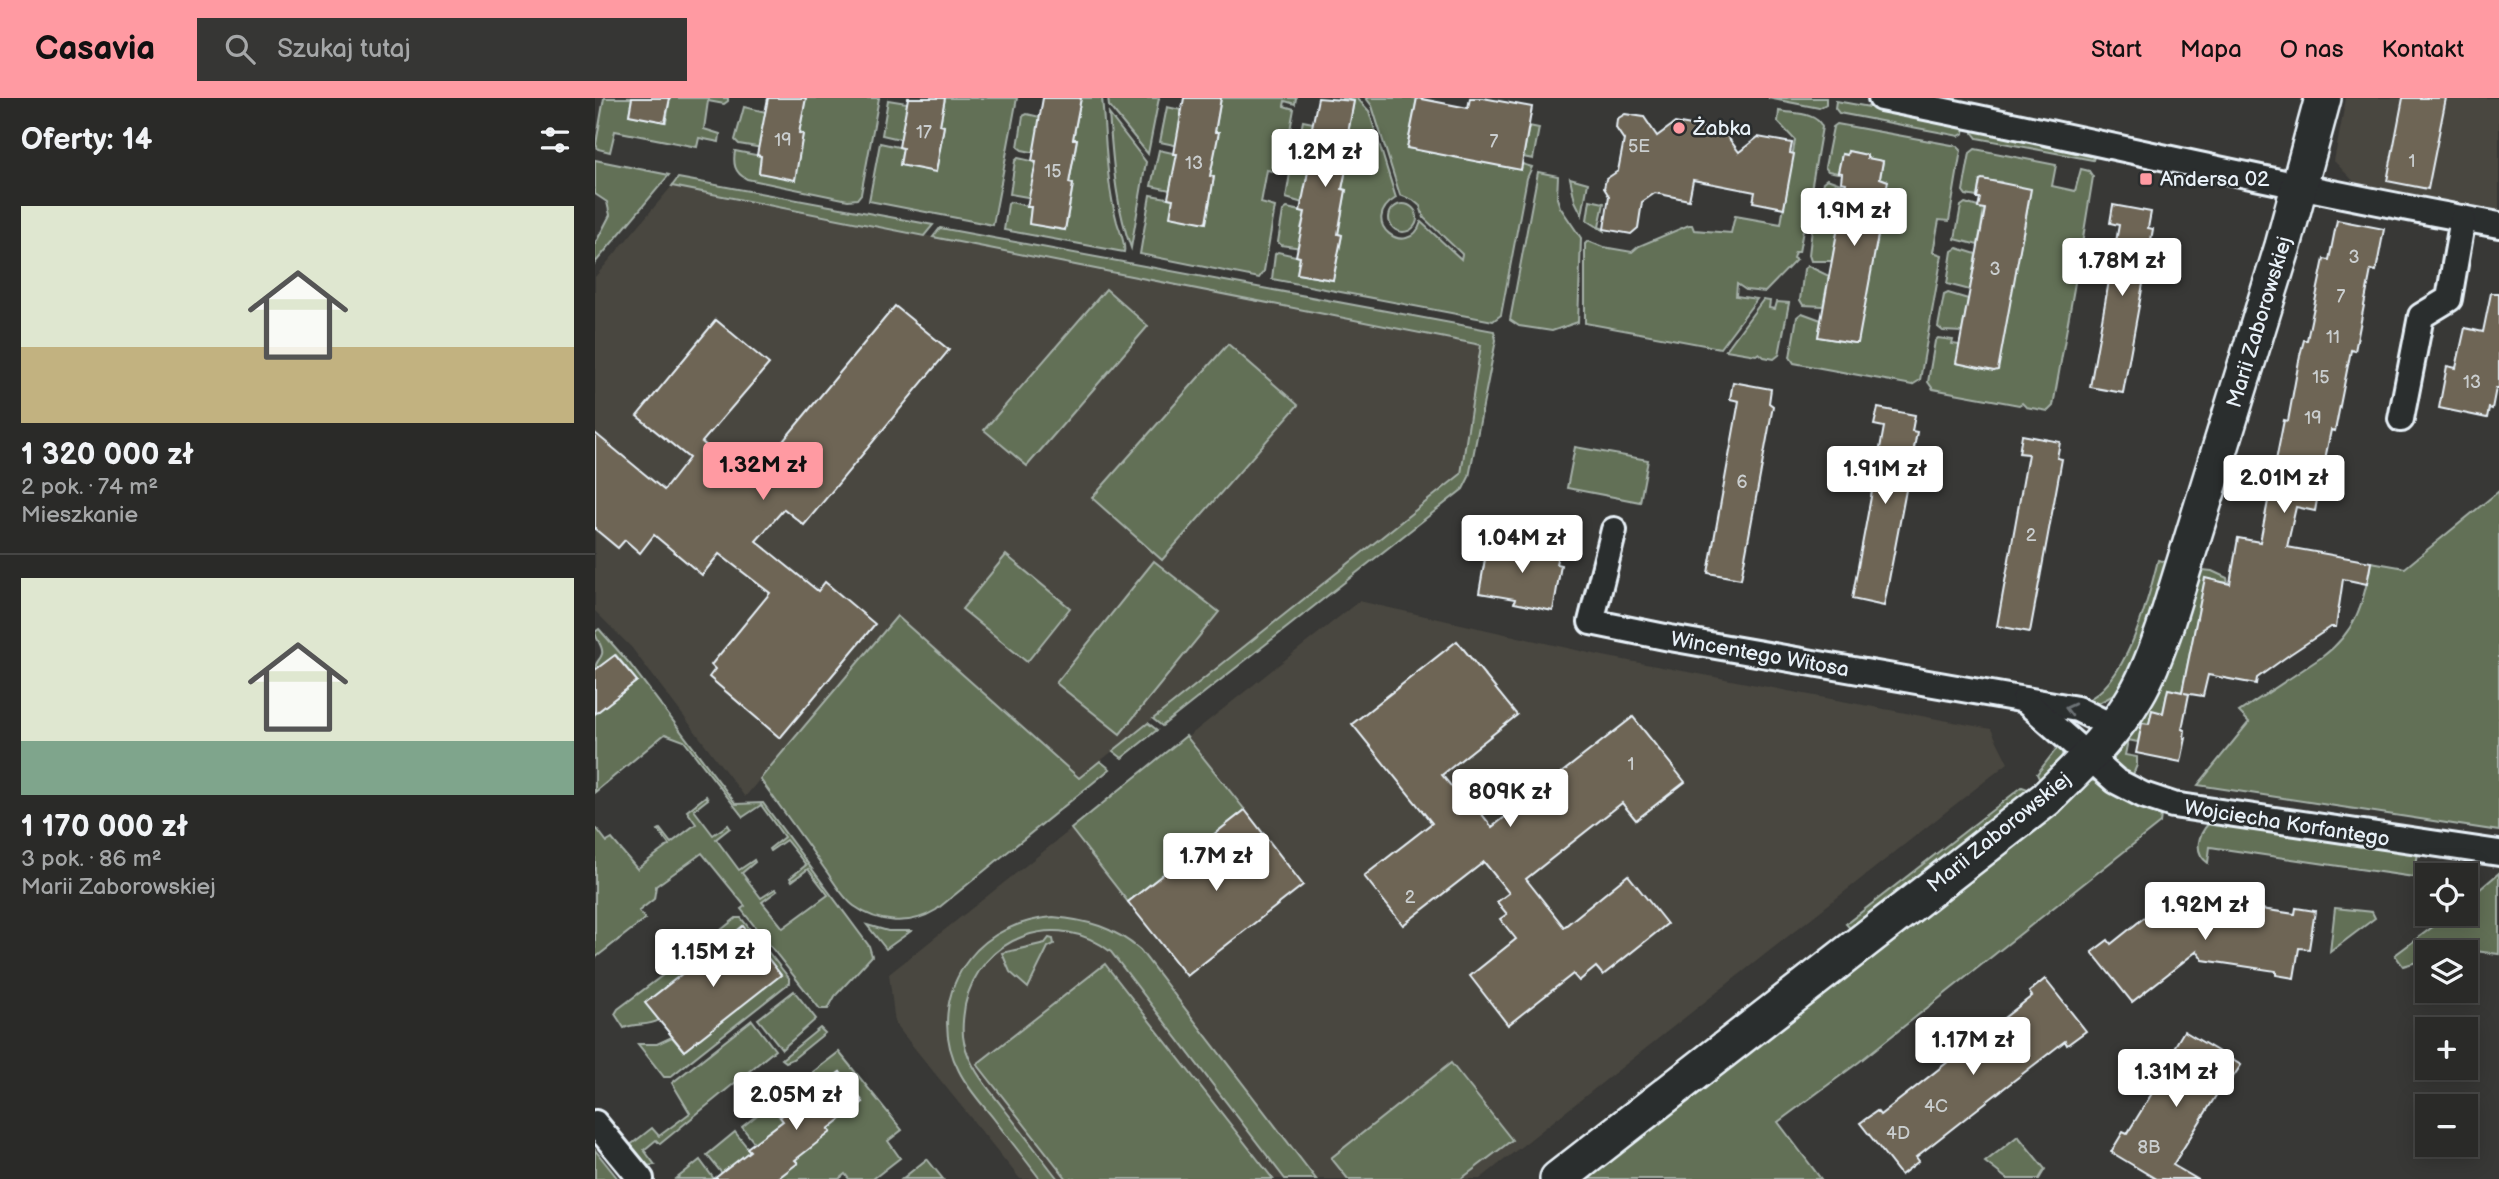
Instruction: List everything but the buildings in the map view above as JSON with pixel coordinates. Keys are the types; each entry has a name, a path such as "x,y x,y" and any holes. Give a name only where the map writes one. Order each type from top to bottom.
{"street":[{"path":"1881,98 2499,225"},
{"name":"Marii Zaborowskiej","path":"1558,1179 2046,799 2089,757 2114,727 2153,662 2164,630 2300,186 2323,98"},
{"path":"2401,419 2421,316 2449,299 2463,218"},
{"name":"Wincentego Witosa","path":"1614,530 1591,622 2077,709 2114,727"},
{"path":"2023,699 2089,757"},
{"name":"Wojciecha Korfantego","path":"2089,757 2116,781 2143,795 2185,809 2499,853"},
{"path":"595,1123 641,1179"}],"shaded area":[{"path":"2346,98 2499,98 2499,214 2360,188 2334,161"},
{"path":"672,186 1482,344 1461,474 1079,778 897,616 745,797 631,647 595,611 595,277"},
{"path":"1359,601 1603,656 1991,729 2008,763 1480,1179 1020,1179 895,1024 889,974"}],"green space":[{"path":"604,98 632,98 629,115 666,122 670,98 728,98 728,101 724,104 708,101 704,129 720,134 719,142 699,138 697,147 615,131 610,152 598,149 596,144"},
{"path":"806,98 879,98 861,194 857,199 848,200 747,179 737,171 734,164 735,151 761,156 759,173 794,179 803,134 799,133"},
{"path":"945,98 1017,98 993,225 869,201 880,143 903,148 900,165 936,171 944,126 940,125"},
{"path":"1081,98 1102,98 1111,192 1124,252 1004,230 1008,204 1011,202 1031,207 1029,224 1065,230 1073,185 1069,183 1077,140 1073,139"},
{"path":"1108,98 1159,98 1148,154 1109,106"},
{"path":"1221,98 1296,98 1295,104 1285,101 1284,106 1294,109 1282,173 1267,170 1261,203 1275,207 1264,271 1259,278 1140,254 1150,195 1173,199 1171,216 1206,222 1214,177 1210,176"},
{"path":"1342,98 1357,98 1369,111 1396,198 1385,208 1381,217 1389,234 1397,238 1406,238 1415,233 1421,222 1461,259 1462,254 1424,218 1420,206 1400,195 1372,106 1366,98 1417,98 1407,148 1521,169 1522,164 1532,167 1527,178 1501,315 1493,321 1272,279 1275,254 1278,252 1300,257 1297,274 1333,280 1342,235 1338,234 1346,190 1342,189 1351,145 1346,144 1354,101"},
{"path":"1768,98 1826,98 1826,104 1819,108"},
{"path":"888,100 907,103 904,140 882,135"},
{"path":"1836,101 1965,124 1964,133 1959,136 1839,113 1835,108"},
{"path":"744,107 766,112 763,148 739,144 735,140"},
{"path":"1167,107 1181,110 1179,146 1160,142"},
{"path":"1779,111 1810,116 1822,127 1811,190 1805,190 1804,196 1809,198 1799,252 1795,252 1793,258 1796,260 1765,292 1746,290 1737,284 1736,296 1757,299 1720,348 1585,323 1585,244 1588,241 1603,247 1632,252 1639,246 1689,225 1692,225 1694,230 1731,233 1735,216 1781,224 1795,140 1778,122"},
{"path":"1027,114 1040,117 1037,153 1018,147 1023,116"},
{"path":"1109,114 1146,162 1131,248 1118,198"},
{"path":"1303,121 1313,123 1310,159 1296,154"},
{"path":"1837,124 1957,146 1961,150 1949,221 1939,220 1933,252 1942,255 1920,380 1912,385 1794,363 1790,357 1797,317 1802,313 1821,320 1818,337 1854,343 1872,252 1875,252 1882,217 1884,181 1880,178 1883,162 1848,151 1847,155 1842,154 1838,173 1828,171 1825,167 1833,127"},
{"path":"1529,126 1539,128 1533,159 1523,157"},
{"path":"1973,126 2059,143 2094,157 2093,160 1977,138 1973,133"},
{"path":"1975,149 2056,165 2052,186 2075,191 2081,169 2089,171 2093,177 2082,244 2070,242 2064,274 2076,277 2053,406 2048,411 2026,407 2022,403 2019,405 1933,389 1928,382 1935,341 1938,338 1953,340 1952,344 1960,345 1957,363 1994,371 2024,229 2027,211 2001,182 1980,180 1977,197 1966,195 1963,191 1970,153"},
{"path":"1159,150 1177,154 1175,191 1151,186"},
{"path":"1018,158 1036,162 1033,198 1010,194 1015,161"},
{"path":"595,160 669,175 595,263 595,244 610,215 607,202 595,194"},
{"path":"1294,164 1309,167 1306,204 1286,198 1291,167"},
{"path":"1538,172 1558,176 1557,198 1560,207 1581,238 1578,322 1552,331 1519,326 1510,320"},
{"path":"678,178 933,225 924,236 672,186"},
{"path":"1570,178 1588,183 1582,215 1575,201"},
{"path":"1827,179 1846,186 1841,215 1820,215 1817,209 1823,182"},
{"path":"1590,200 1604,203 1599,227 1604,231 1587,220"},
{"path":"1965,203 1984,209 1978,245 1955,239 1961,206"},
{"path":"1403,204 1413,208 1417,218 1413,228 1403,232 1393,228 1389,218 1393,208"},
{"path":"1287,208 1305,212 1301,228 1302,248 1281,245 1278,242 1283,211"},
{"path":"1819,223 1838,229 1832,261 1811,261 1809,255 1812,229"},
{"path":"940,228 1494,331 1496,340 1469,477 1463,489 1162,726 1153,719 1461,474 1481,345 933,237"},
{"path":"1957,248 1976,254 1970,290 1947,284 1952,251"},
{"path":"1808,266 1829,276 1823,306 1803,305 1800,300 1804,269"},
{"path":"1106,289 1148,326 1027,466 984,430"},
{"path":"1948,293 1968,299 1962,332 1943,331 1938,327 1944,295"},
{"path":"1763,300 1770,301 1769,308 1775,309 1777,302 1789,303 1779,355 1774,359 1759,353 1756,355 1726,350"},
{"path":"1228,344 1298,405 1162,560 1092,498"},
{"path":"1575,447 1648,460 1640,502 1567,488"},
{"path":"2499,491 2499,831 2198,785 2249,722 2239,712 2322,657 2351,627 2365,590 2371,562 2405,568"},
{"path":"1006,555 1070,608 1027,662 962,609"},
{"path":"2158,560 2167,562 2171,570 2121,691 2099,703 2083,702 2098,693 2123,661 2141,619"},
{"path":"1154,561 1219,612 1120,734 1056,683"},
{"path":"2203,570 2227,578 2228,583 2205,579 2182,692 2168,689 2163,713 2152,711 2149,724 2142,723 2138,742 2128,740 2125,755 2137,757 2132,777 2115,766 2113,753 2195,572"},
{"path":"897,616 1079,778 1100,761 1110,769 936,910 905,921 884,919 854,906 760,779"},
{"path":"599,629 629,663 736,804 763,803 869,946 872,956 835,996 828,1009 820,1009 741,909 745,906 702,853 656,886 654,899 639,911 645,919 595,958 595,830 597,829 607,842 612,839 637,869 669,845 658,830 660,829 671,843 696,824 687,811 706,796 708,799 694,810 713,835 728,825 730,828 716,839 739,870 754,860 742,873 761,898 775,889 777,891 762,902 783,928 828,895 808,869 792,881 790,878 806,865 786,840 770,851 769,849 784,837 761,805 743,817 684,741 665,734 595,792 595,714 637,681 616,655 595,670 602,651 595,632"},
{"path":"1148,723 1157,730 1122,758 1113,751"},
{"path":"1186,736 1245,810 1128,902 1071,829"},
{"path":"2061,743 2061,762 2043,787 2037,774"},
{"path":"2087,780 2101,782 2110,791 2161,815 2160,823 1859,1062 1778,1122 1821,1179 1576,1179"},
{"path":"2022,787 2028,789 2033,796 1855,934 1846,924"},
{"path":"2209,823 2418,853 2414,877 2210,847 2208,863 2199,849 2202,833"},
{"path":"2499,873 2499,954 2478,951 2478,940 2415,940 2434,926 2478,926 2478,891"},
{"path":"2335,908 2372,912 2375,918 2330,952"},
{"path":"1053,917 1100,926 1140,950 1316,1179 1285,1179 1111,952 1090,939 1067,932 1045,932 1023,936 1003,947 986,962 973,981 965,1005 962,1028 967,1052 975,1070 1058,1179 1040,1179 963,1078 949,1043 947,1014 954,985 977,950 1006,929"},
{"path":"736,918 741,918 789,978 789,983 670,1077 664,1077 638,1044 657,1044 672,1037 684,1051 775,968 743,927 696,963 692,953"},
{"path":"867,925 888,931 911,931 886,949"},
{"path":"1049,938 1053,939 1054,944 1048,947 1028,988 1010,972 1002,953 1045,943"},
{"path":"2415,940 2415,962 2403,966 2395,955"},
{"path":"683,960 692,967 646,1003 659,1020 624,1028 615,1014 618,1009"},
{"path":"1105,964 1273,1179 1067,1179 977,1064"},
{"path":"794,991 816,1019 782,1049 758,1019"},
{"path":"752,1020 775,1050 660,1144 656,1140 644,1150 655,1165 645,1166 624,1150 652,1128 659,1136 690,1113 672,1083"},
{"path":"820,1028 825,1033 793,1059 786,1062 782,1059"},
{"path":"839,1052 902,1130 888,1141 900,1158 873,1179 849,1179 845,1174 839,1179 777,1179 828,1129 863,1102 840,1072 822,1085 813,1072"},
{"path":"1451,1063 1512,1140 1461,1179 1348,1179 1331,1158"},
{"path":"807,1077 816,1090 789,1115 777,1100"},
{"path":"770,1105 783,1121 770,1131 772,1135 757,1146 742,1127"},
{"path":"735,1132 750,1151 724,1176 707,1155"},
{"path":"2018,1136 2045,1169 2039,1179 2007,1179 1985,1162"},
{"path":"595,1150 618,1179 595,1179"},
{"path":"927,1159 943,1179 902,1179"},
{"path":"700,1160 714,1179 676,1179"}],"place":[{"name":"Żabka","path":"1679,128"},
{"name":"Andersa 02","path":"2146,179"}]}
